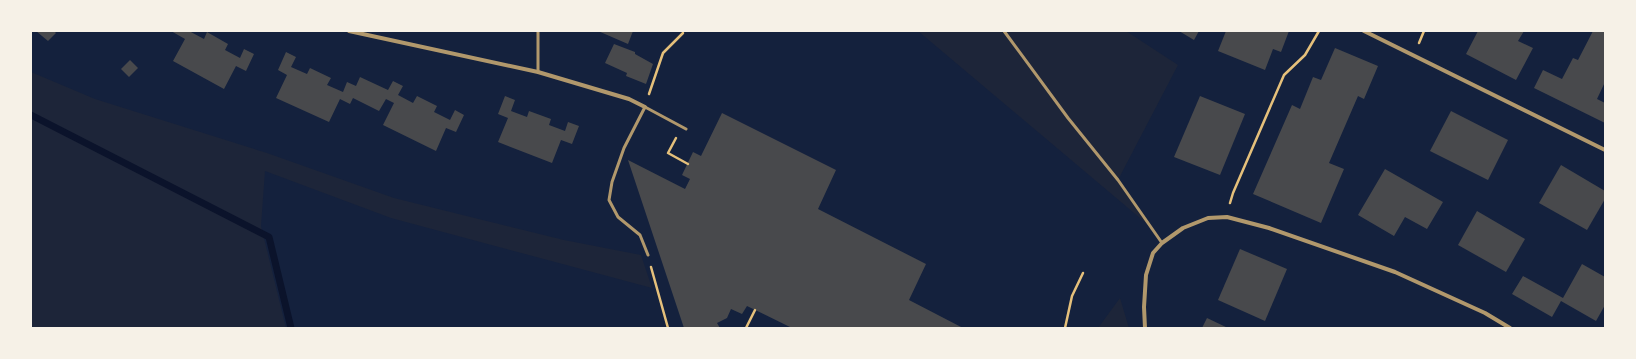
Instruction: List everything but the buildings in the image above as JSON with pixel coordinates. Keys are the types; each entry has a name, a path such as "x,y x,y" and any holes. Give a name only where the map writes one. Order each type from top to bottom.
{"street":[{"path":"349,31 538,72 629,99 645,107"},
{"path":"1364,31 1605,150"},
{"path":"1145,328 1144,307 1146,275 1154,253 1162,243 1183,228 1208,218 1227,217 1270,228 1395,272 1485,313 1510,328"}],"lane":[{"path":"538,31 538,72"},
{"path":"1004,31 1068,118 1118,180 1162,243"},
{"path":"648,255 640,235 618,217 609,200 612,182 624,148 645,107 686,129"}],"path":[{"path":"1233,193 1284,75 1305,55 1319,31"},
{"path":"1421,38 1424,31"},
{"path":"645,107 663,52 683,33"},
{"path":"682,127 668,153 688,164"},
{"path":"648,255 668,328"},
{"path":"1066,328 1072,296 1083,273"},
{"path":"746,328 755,310"}],"shaded area":[{"path":"918,31 1126,31 1178,65 1118,180 1153,229"},
{"path":"31,72 95,99 267,153 394,198 564,240 641,255 652,288 391,218 265,171 261,226 286,328 31,328"},
{"path":"1120,298 1129,328 1098,328"}],"waterway":[{"path":"31,115 269,237 291,328"}]}
